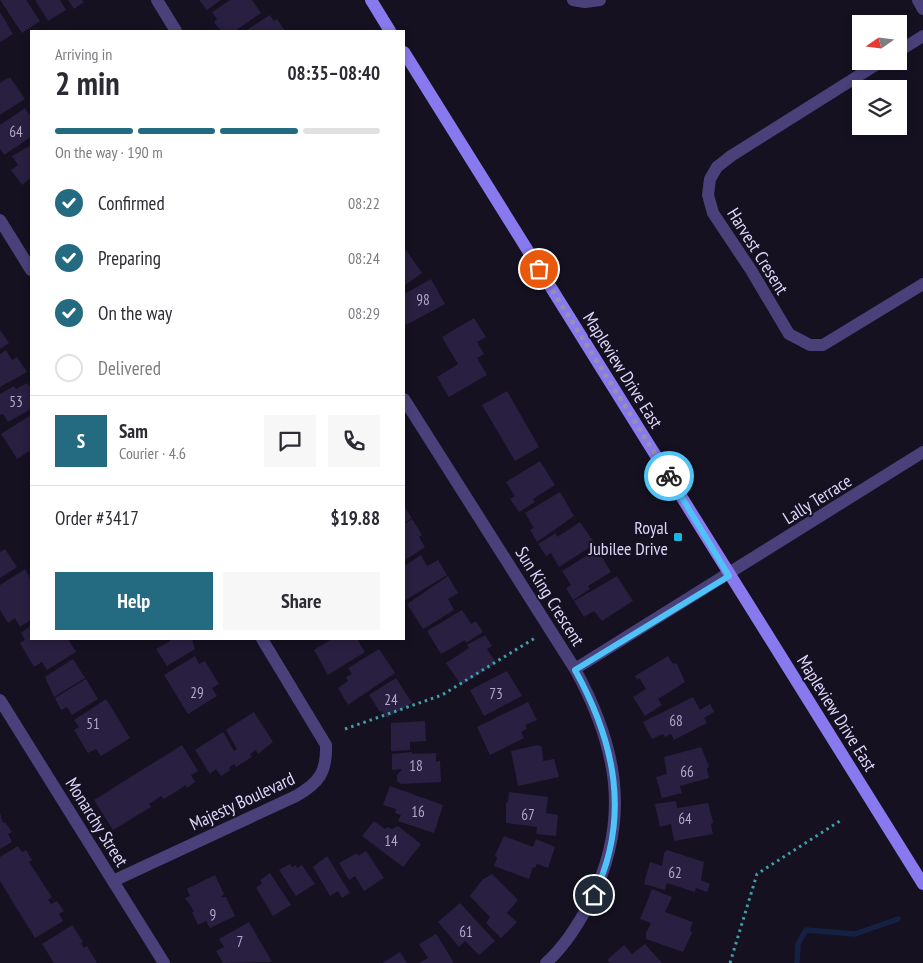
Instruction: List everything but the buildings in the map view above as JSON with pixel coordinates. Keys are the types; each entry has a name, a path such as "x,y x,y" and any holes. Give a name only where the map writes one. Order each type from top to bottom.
{"main road":[{"path":"371,0 389,30"},
{"name":"Mapleview Drive East","path":"405,54 729,576 923,884"}],"street":[{"path":"157,0 175,30"},
{"path":"573,0 585,2 600,0"},
{"path":"918,0 923,9"},
{"path":"908,45 923,36"},
{"name":"Harvest Cresent","path":"868,70 731,156 717,167 710,179 708,195 713,213 751,270 789,334 800,342 810,345 823,345 923,284"},
{"path":"0,220 30,268"},
{"name":"Sun King Crescent","path":"405,400 575,670 593,703 607,739 612,764 615,815 610,849 601,879 572,934 546,963"},
{"name":"Lally Terrace","path":"729,576 923,452"},
{"path":"575,670 729,576"},
{"name":"Majesty Boulevard","path":"113,881 296,796 310,788 320,776 327,762 326,745 263,640"},
{"name":"Monarchy Street","path":"0,700 164,963"}],"path":[{"path":"345,729 442,695 535,638"},
{"path":"730,963 757,874 843,819"}],"waterway":[{"path":"797,963 798,944 806,930 855,934 898,919"}],"way so far":[{"path":"539,269 669,476"}],"place":[{"name":"Royal Jubilee Drive","path":"678,537"}],"route":[{"path":"594,895 610,849 615,815 615,790 607,739 593,703 575,670 729,576 669,476"}]}
